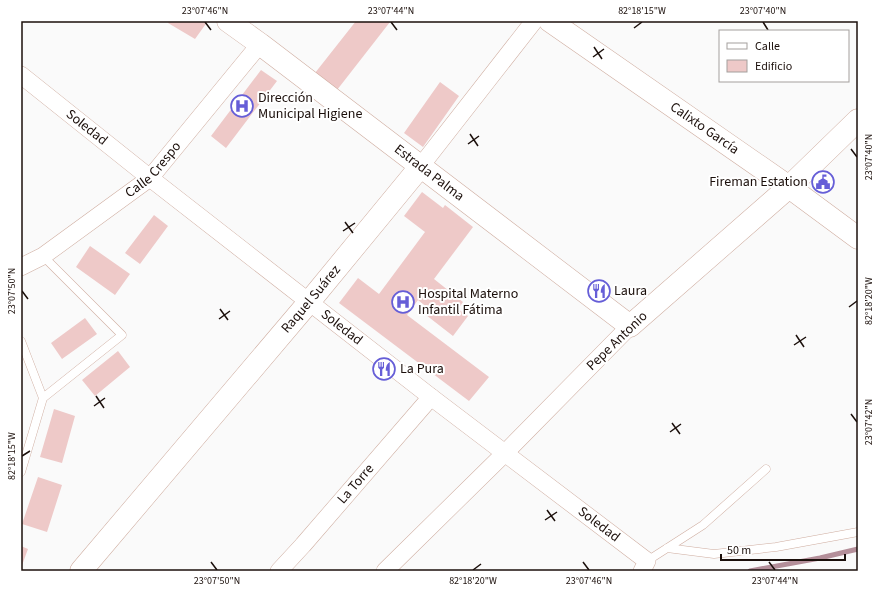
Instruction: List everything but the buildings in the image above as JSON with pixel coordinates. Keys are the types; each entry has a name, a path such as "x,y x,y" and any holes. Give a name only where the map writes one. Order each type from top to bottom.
{"street":[{"name":"Estrada Palma","path":"228,21 630,326"},
{"name":"Raquel Suárez","path":"81,571 309,302 420,167 534,21"},
{"name":"Calixto García","path":"550,21 789,187 858,238"},
{"name":"Calle Crespo","path":"21,267 43,256 150,178 260,44"},
{"name":"Soledad","path":"21,75 431,398 505,453 644,566"},
{"name":"Pepe Antonio","path":"385,571 505,453 630,326 789,187 858,120"},
{"name":"La Torre","path":"279,571 431,398"}],"lane":[{"path":"21,472 43,398 122,335 43,256"},
{"path":"21,341 43,398"},
{"path":"644,566 667,548 703,525 766,469"},
{"path":"667,548 714,554 776,547 858,532"}],"waterway":[{"path":"750,571 820,558 858,549"}],"place":[{"name":"Dirección Municipal Higiene","path":"242,106"},
{"name":"Fireman Estation","path":"823,182"},
{"name":"Laura","path":"599,291"},
{"name":"Hospital Materno Infantil Fátima","path":"403,302"},
{"name":"La Pura","path":"384,369"}]}
